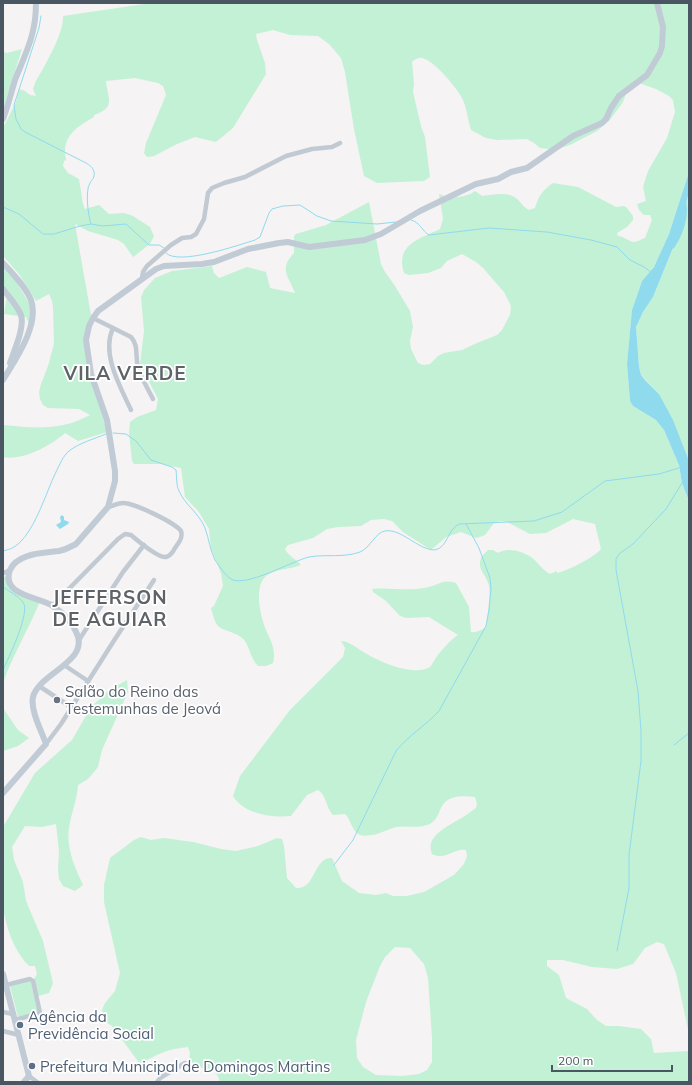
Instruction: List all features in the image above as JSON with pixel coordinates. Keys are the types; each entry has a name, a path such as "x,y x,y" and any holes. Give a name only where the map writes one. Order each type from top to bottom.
{"street":[{"path":"3,118 33,34 36,3"},
{"path":"79,640 74,627 67,618 52,606 12,588 6,572 19,560 33,554 59,551 76,544 108,507 115,471 106,420 90,366 86,340 92,318 98,311 127,291 142,278 164,266 214,262 225,259 240,251 264,245 288,242 309,247 365,240 381,234 420,211 476,184 498,179 511,172 527,168 573,136 602,123 606,119 619,96 647,76 660,53 662,46 663,27 657,3"},
{"path":"142,278 143,272 147,266 170,244 182,238 191,237 196,234 204,219 208,193 212,188 245,177 286,156 312,149 332,147 340,143"},
{"path":"3,263 27,293 32,305 31,321 26,338 16,360 7,372"},
{"path":"3,289 19,311 22,321 7,372 3,380"},
{"path":"92,318 131,337 136,346 138,368 154,399"},
{"path":"113,328 110,344 113,366 120,387 131,410"},
{"path":"52,606 122,535 128,534 159,555 168,556 174,551 182,538 181,531 167,520 129,504 119,503 108,507"},
{"path":"46,744 32,703 34,692 76,653 79,640 123,572 144,545"},
{"path":"3,793 46,744 154,580"},
{"path":"64,665 88,681"},
{"path":"39,686 71,707"},
{"path":"3,974 29,1076 37,1082"},
{"path":"3,1012 14,1017 40,1013 33,981 30,979 6,985"},
{"path":"3,1031 19,1035"},
{"path":"157,1082 160,1078 185,1063"},
{"path":"24,1082 29,1076"}],"green space":[{"path":"151,3 689,3 689,172 669,234 654,267 642,281 632,310 627,364 630,401 633,406 656,420 664,430 679,465 682,483 689,501 689,1034 676,973 664,944 657,942 645,948 633,964 617,969 592,967 563,960 547,960 547,966 559,975 566,998 587,1009 597,1020 606,1026 641,1029 651,1039 654,1053 689,1051 689,1082 220,1082 219,1078 213,1071 200,1067 189,1061 190,1053 188,1047 163,1052 140,1064 112,1026 104,1021 102,1010 105,1003 115,991 120,973 104,902 104,885 110,858 134,840 141,837 151,840 164,838 193,842 236,851 258,846 277,838 282,839 287,878 296,888 303,887 307,884 321,863 326,859 332,858 342,881 359,893 376,895 386,893 393,896 407,896 424,892 454,875 464,864 467,856 466,850 437,856 432,854 431,843 442,830 476,808 477,804 475,797 459,796 448,800 443,804 435,819 430,824 418,827 396,827 373,835 364,836 356,832 345,814 333,815 323,795 318,790 307,795 291,816 259,814 251,811 238,802 233,796 240,776 290,710 343,657 345,648 341,641 351,644 371,657 388,664 406,669 423,670 430,667 443,649 458,635 429,617 406,618 400,616 386,601 373,592 372,589 415,589 429,587 444,582 456,583 469,607 471,632 475,632 486,627 489,591 488,583 480,566 480,561 481,557 488,550 493,550 498,553 506,550 515,550 523,553 531,557 550,574 557,571 557,573 562,572 574,567 593,556 601,549 595,524 573,519 546,533 530,534 507,522 500,521 494,523 485,535 476,538 461,532 446,537 431,550 403,532 392,521 384,519 371,520 361,526 327,529 313,538 288,545 285,549 288,554 301,565 273,572 266,576 262,581 259,593 260,607 264,625 272,644 274,658 273,663 266,666 258,666 245,641 238,635 218,626 215,620 211,608 214,606 223,586 221,573 211,548 209,529 199,512 185,497 181,468 161,464 134,464 132,461 129,433 130,422 137,417 156,410 158,399 140,364 144,331 141,297 144,290 155,278 172,271 212,266 214,273 219,278 247,267 266,272 270,288 295,293 286,273 289,259 294,253 294,236 296,234 326,225 369,202 381,264 410,311 413,327 410,341 411,349 418,363 423,365 430,364 438,356 444,353 462,350 497,335 502,330 510,315 511,306 504,292 483,268 462,254 447,261 441,268 428,273 409,275 404,273 402,263 406,249 417,240 440,229 443,219 439,194 448,197 458,197 475,191 482,196 505,194 517,199 525,208 529,210 535,208 541,194 553,183 578,187 616,207 626,207 633,216 633,220 627,227 617,233 618,236 632,242 638,241 645,238 652,220 650,215 644,215 639,210 637,204 646,201 643,187 648,171 667,138 675,112 673,100 656,89 639,83 627,91 623,102 609,121 597,131 572,144 556,150 540,148 527,139 497,140 486,138 471,130 464,104 456,89 433,64 422,58 418,58 412,62 414,84 413,92 425,137 430,177 424,181 377,183 364,176 354,129 345,72 341,58 329,44 318,36 290,35 273,30 256,34 265,63 266,74 233,128 216,142 195,137 177,144 154,156 147,157 144,153 146,143 166,95 163,86 158,83 135,78 106,81 109,98 108,106 101,112 94,115 94,117 81,125 71,134 66,145 66,160 64,161 63,166 68,173 79,179 85,209 99,205 109,214 124,213 133,216 150,227 154,236 150,244 133,257 124,244 118,240 88,231 75,224 91,315 86,334 95,387 107,432 78,441 65,433 52,443 27,455 11,458 3,457 3,425 26,427 58,426 69,424 90,415 79,409 48,408 43,405 39,392 54,344 52,301 49,294 36,301 19,274 3,256 3,128 16,102 19,89 30,95 36,96 33,89 35,83 57,41 63,16","holes":["395,947 410,948 424,964 428,978 432,1062 427,1070 419,1074 402,1076 376,1075 363,1067 357,1058 356,1040 366,1002 385,957"]},
{"path":"22,49 3,109 3,52 7,53"},
{"path":"689,192 689,461 659,394 641,375 636,327 643,312 653,297 677,238"},
{"path":"3,268 13,277 31,306 30,326 26,317 4,314 7,295 3,290"},
{"path":"11,576 14,585 18,589 40,601 11,662 3,683 3,577"},
{"path":"127,680 128,692 102,750 98,767 88,779 78,785 68,835 72,858 83,885 75,891 63,886 59,879 59,851 56,824 42,827 25,826 12,847 14,860 23,882 26,901 43,941 53,983 49,993 38,996 34,979 37,974 35,966 29,966 23,960 11,938 4,914 3,827 35,773 72,740 91,707 109,690"},
{"path":"3,708 18,730 29,738 18,746 3,751"},
{"path":"29,981 31,982 38,1011 18,1017 10,986"}],"water":[{"path":"689,172 689,192 677,238 653,297 643,312 636,327 641,375 659,394 673,420 689,461 689,501 682,483 679,465 664,430 656,420 633,406 630,401 627,364 632,310 642,281 654,267 669,234"},
{"path":"62,515 64,520 69,522 60,529 56,525 61,522 60,517"}],"waterway":[{"path":"41,16 39,28 14,105 16,119 21,129 25,132 91,166 94,176 88,186 87,197 91,224"},
{"path":"672,245 681,225 683,204"},
{"path":"166,253 173,256 195,256 223,250 255,240 260,237 272,209 283,206 300,205 317,216 331,221 377,224 396,222"},
{"path":"3,207 19,214 43,234 54,234 91,224 103,226 126,224 149,245 159,245 164,248"},
{"path":"411,220 417,223 429,235 489,228 547,232 591,240 617,247 630,260 651,272"},
{"path":"113,433 126,434 136,441 151,460 172,467 176,470 178,489 205,528 215,560 231,579 238,581 247,580 269,573 309,557 348,555 360,552 364,550 379,534 385,531 397,533 422,547 435,550 443,546 452,530 459,524 534,521 562,512 605,481 659,474 679,468"},
{"path":"3,551 14,547 28,533 39,512 60,463 67,453 82,443 106,434"},
{"path":"617,951 629,888 629,855 641,761 641,731 638,691 616,570 616,559 619,554 633,544 666,509 682,483"},
{"path":"334,865 353,840 396,751 406,740 439,711 486,626 491,589 490,578 479,548 466,524"},
{"path":"3,587 21,600 25,607 22,625 3,670"},
{"path":"674,745 689,733"}],"place":[{"name":"Salão do Reino das Testemunhas de Jeová","path":"57,700"},
{"name":"Agência da Previdência Social","path":"20,1025"},
{"name":"Prefeitura Municipal de Domingos Martins","path":"32,1066"}],"district":[{"name":"VILA VERDE","path":"125,373"},
{"name":"JEFFERSON DE AGUIAR","path":"110,608"}]}
